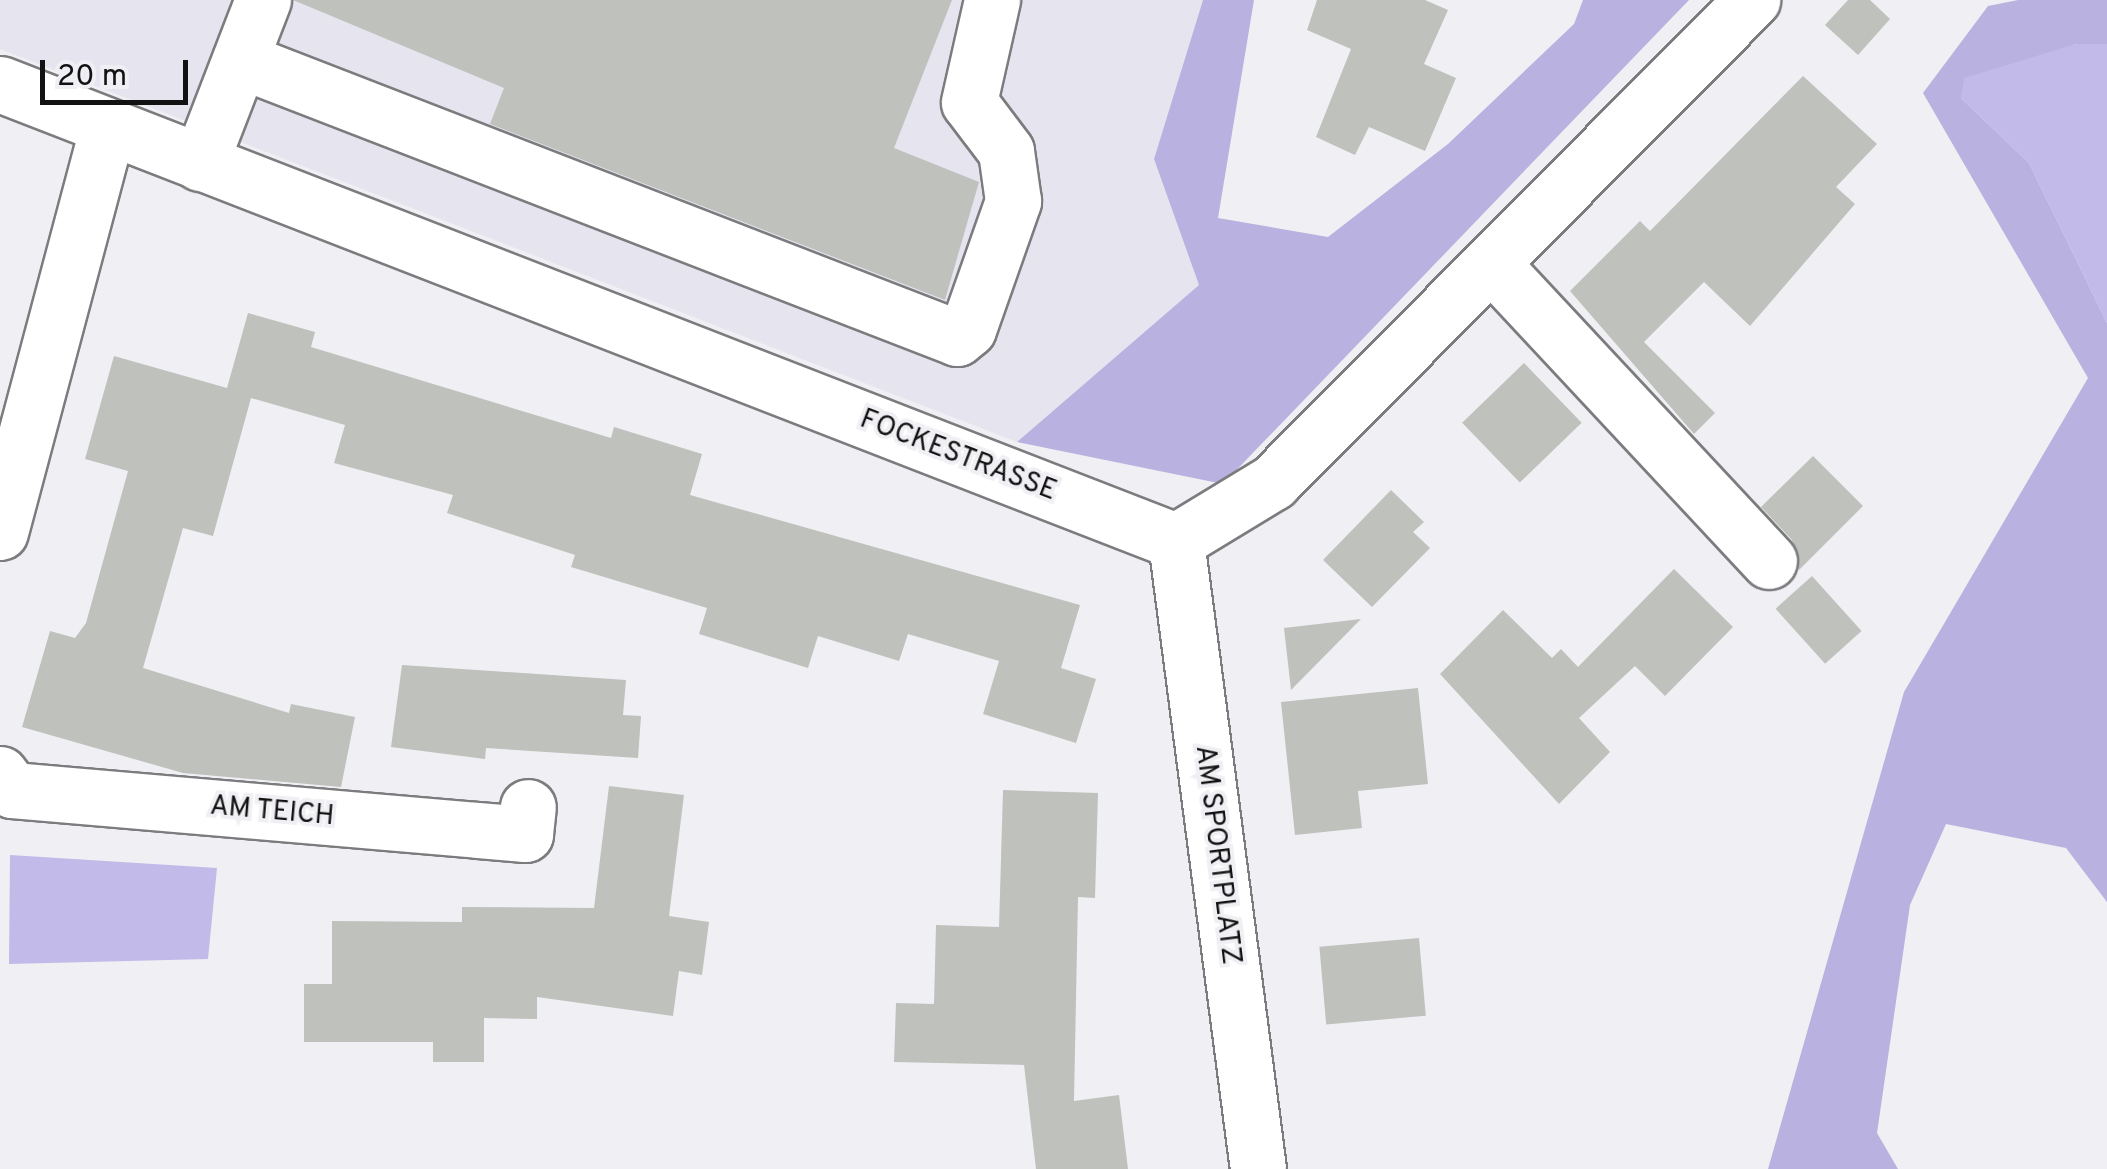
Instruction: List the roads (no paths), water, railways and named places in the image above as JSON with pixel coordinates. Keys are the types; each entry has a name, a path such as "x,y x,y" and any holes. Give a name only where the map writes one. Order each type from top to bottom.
{"street":[{"path":"200,163 262,0"},
{"path":"240,60 957,338 1013,201 1006,151 969,102 992,0"},
{"path":"1176,540 1273,482 1752,0"},
{"name":"FOCKESTRASSE","path":"0,84 1176,540"},
{"path":"0,532 108,128"},
{"path":"1492,264 1768,562"},
{"name":"AM SPORTPLATZ","path":"1176,540 1258,1169"},
{"name":"AM TEICH","path":"0,774 12,790 525,834 528,807"}]}
